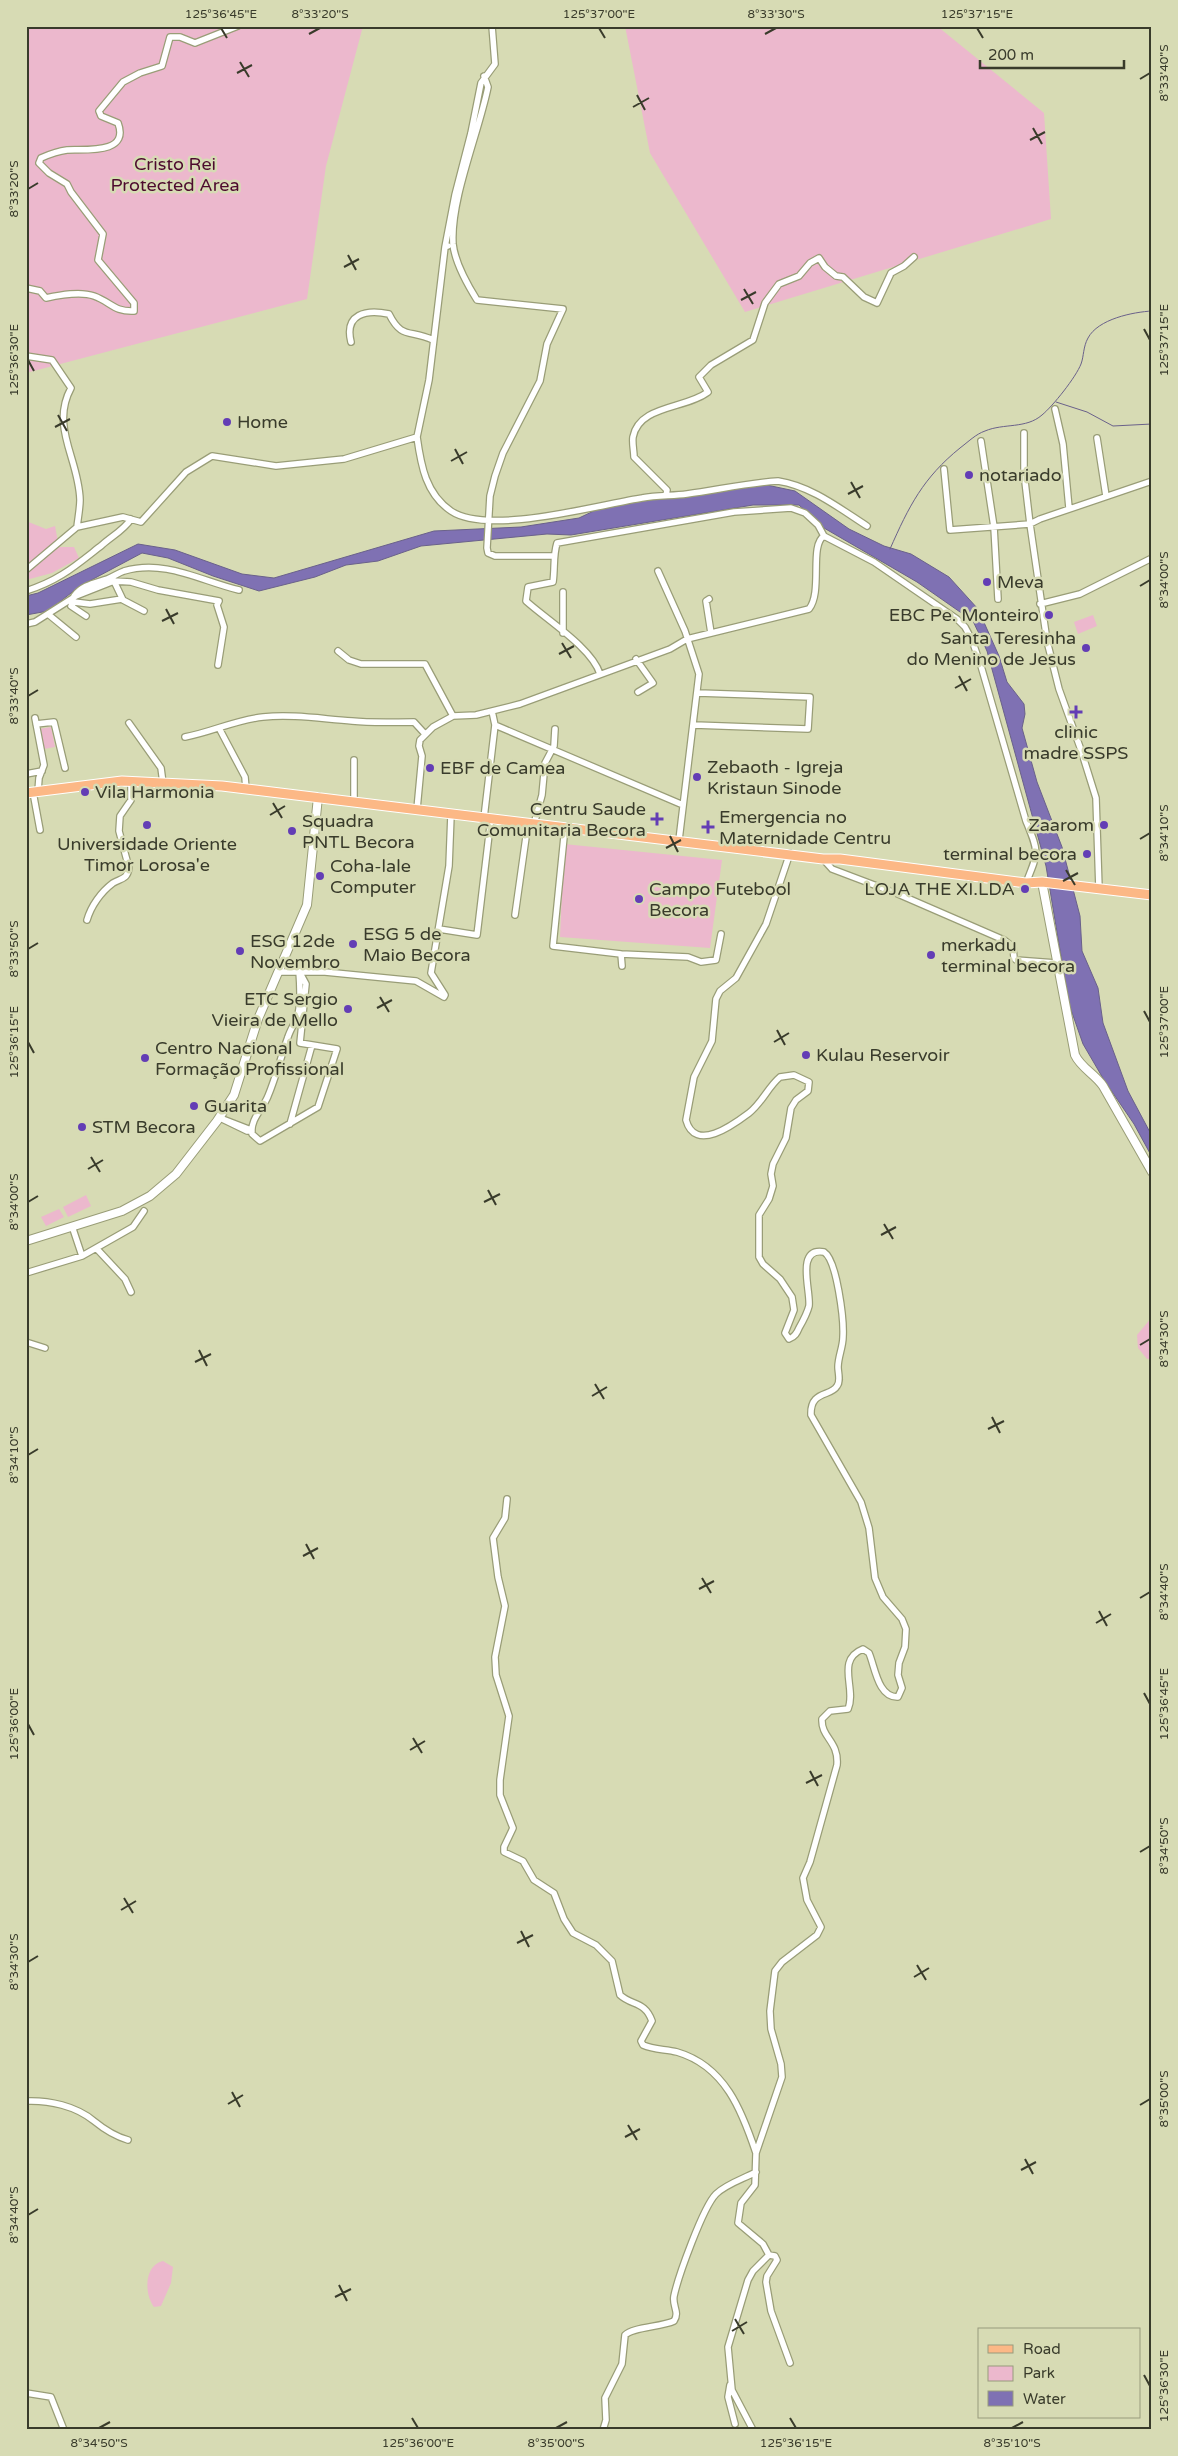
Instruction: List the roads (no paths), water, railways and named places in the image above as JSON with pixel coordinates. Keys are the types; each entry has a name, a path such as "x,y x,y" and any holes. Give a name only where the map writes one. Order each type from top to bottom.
{"main road":[{"path":"32,792 132,781 246,789 417,809 451,815 790,853 823,859 889,864 1026,882 1152,895"}],"street":[{"path":"26,288 40,291 46,298 62,295 93,296 121,311 134,311 134,303 98,260 103,234 99,227 74,197 67,184 49,173 39,163 41,158 57,152 106,149 115,142 119,134 118,123 100,116 99,110 123,82 140,73 162,66 170,37 180,37 195,43 238,26"},
{"path":"492,26 495,64 484,76 454,195 445,247 429,380 417,438 425,479 440,502 452,512 488,524 576,511 643,497 778,481 791,483 826,500 867,526"},
{"path":"484,76 488,87 461,187 454,245 463,276 477,300 563,309 547,344 540,381 532,400 502,453 490,496 487,548 488,553 495,556 554,556"},
{"path":"445,247 454,245"},
{"path":"666,495 667,490 634,458 632,438 637,426 662,408 688,404 698,400 708,392 699,377 711,365 753,340 765,303 779,284 799,276 810,263 820,258 825,267 836,276 844,277 864,297 877,303 891,273 904,266 914,257"},
{"path":"351,342 349,326 353,320 365,314 383,313 389,314 394,326 400,330 433,340"},
{"path":"26,356 52,360 71,388 64,401 62,427 80,499 77,527"},
{"path":"1055,409 1063,444 1069,508"},
{"path":"1024,433 1024,473 1040,604 1059,689 1082,750 1096,798 1094,889"},
{"path":"26,570 77,527 123,517 141,522 186,472 212,456 276,466 344,459 417,438"},
{"path":"1097,438 1106,496"},
{"path":"981,441 994,527 998,599"},
{"path":"944,469 950,530 1030,524 1040,518 1152,481"},
{"path":"600,674 597,666 582,646 563,633 526,601 528,587 553,582 556,567 554,556 557,543 565,540 734,512 791,508 805,513 818,525 824,536 874,562 958,619 965,627 980,666 1026,821 1035,844 1037,856 1026,882"},
{"path":"26,591 51,582 72,569 124,528 131,519"},
{"path":"417,809 422,756 419,746 425,734 453,716 476,715 520,704 636,659 670,649 687,639 809,609 813,603 817,580 817,546 820,538 824,536"},
{"path":"1040,604 1080,594 1152,558"},
{"path":"26,624 35,622 71,600 81,588 113,579 123,571 142,567 178,569 239,590"},
{"path":"658,571 700,674 680,840"},
{"path":"113,579 122,599 144,611"},
{"path":"113,579 132,582 158,590 219,601 217,605 224,627 218,665"},
{"path":"563,592 563,633"},
{"path":"709,598 706,601 711,633"},
{"path":"86,616 71,606 74,602 90,604 122,599"},
{"path":"48,614 76,637"},
{"path":"338,651 349,660 361,664 425,664 453,716"},
{"path":"636,659 653,683 638,692"},
{"path":"694,725 808,729 810,697 698,693"},
{"path":"439,929 477,935 495,725 492,711"},
{"path":"185,737 211,732 238,721 290,715 355,722 414,722 425,734"},
{"path":"40,830 32,792 44,765 35,721 54,722 65,768"},
{"path":"129,723 161,768 163,783"},
{"path":"495,725 684,805"},
{"path":"219,728 246,777 246,789"},
{"path":"515,915 531,823 542,795 545,763 553,750 555,729"},
{"path":"354,760 354,802"},
{"path":"26,774 42,771"},
{"path":"87,920 90,909 103,893 113,883 128,874 129,868 120,831 120,816 132,800 132,781"},
{"path":"26,1241 134,1206 163,1188 203,1142 234,1095 258,1020 306,905 318,798"},
{"path":"278,972 299,971 416,981 442,997 445,995 430,973 449,866 451,815"},
{"path":"565,827 553,946 621,954 688,957 702,962 712,962 716,960 721,934"},
{"path":"769,2255 763,2244 738,2223 737,2218 741,2203 755,2185 756,2153 782,2078 781,2064 770,2029 770,2011 775,1971 782,1962 817,1935 821,1927 807,1900 803,1878 812,1855 837,1765 836,1748 823,1729 822,1719 830,1711 848,1709 850,1701 848,1664 854,1653 863,1649 870,1653 874,1672 885,1692 898,1697 902,1688 898,1675 899,1663 906,1639 906,1629 902,1619 887,1603 875,1578 870,1528 861,1502 811,1414 810,1409 819,1395 834,1390 839,1382 838,1366 843,1336 832,1262 824,1252 815,1252 809,1256 806,1271 809,1305 798,1330 789,1339 785,1333 794,1310 792,1297 780,1279 763,1264 759,1257 759,1215 769,1199 773,1186 770,1174 773,1164 784,1147 791,1108 796,1100 808,1091 809,1082 794,1075 780,1077 750,1112 710,1135 702,1137 696,1135 688,1127 686,1120 694,1077 712,1041 716,999 720,991 736,978 766,924 790,853"},
{"path":"823,859 832,869 898,894 1004,940 1013,947 1016,960 1056,963"},
{"path":"1045,883 1056,963 1074,1055 1078,1061 1096,1076 1103,1086 1152,1172"},
{"path":"621,954 622,966"},
{"path":"299,971 306,984 300,1043 337,1049 318,1107 260,1141 252,1131 255,1117 263,1108 270,1093 289,1035 297,1019 301,997 299,971"},
{"path":"290,1124 312,1045"},
{"path":"26,1273 82,1256 96,1249 136,1224 144,1211"},
{"path":"72,1226 82,1256"},
{"path":"96,1249 125,1279 131,1292"},
{"path":"26,1342 45,1348"},
{"path":"507,1499 505,1518 493,1540 498,1577 505,1606 497,1640 495,1666 508,1716 500,1780 500,1795 513,1828 504,1847 504,1852 523,1861 534,1880 554,1892 564,1919 574,1934 596,1945 612,1961 620,1995 638,2003 650,2015 652,2021 641,2041 643,2045 678,2053 696,2061 706,2067 723,2083 742,2113 756,2153"},
{"path":"26,2101 62,2104 70,2107 93,2120 100,2127 128,2140"},
{"path":"603,2430 606,2420 605,2398 622,2364 624,2335 628,2332 674,2322 677,2312 674,2295 682,2264 708,2205 715,2195 725,2187 756,2172"},
{"path":"769,2255 775,2256 777,2260 767,2276 768,2296 790,2363"},
{"path":"753,2430 732,2390 728,2347 732,2328 742,2304 748,2280 769,2255"},
{"path":"730,2382 728,2397 735,2424"},
{"path":"26,2393 51,2396 64,2430"}],"water":[{"path":"762,484 795,491 849,529 884,546 911,554 949,577 978,609 999,656 1007,682 1024,704 1025,714 1022,728 1037,782 1062,847 1080,916 1082,951 1098,988 1103,1023 1128,1091 1152,1136 1152,1157 1134,1124 1104,1080 1083,1044 1069,1004 1046,866 987,651 973,621 917,582 824,528 799,505 753,505 571,535 547,534 421,546 378,561 346,565 315,577 259,591 213,576 168,558 142,553 80,586 48,611 26,615 26,596 38,593 138,544 175,550 242,574 274,578 434,531 521,527 579,518 598,509 627,502"}],"waterway":[{"path":"890,549 918,494 947,459 982,432 1022,424 1042,415 1058,398 1074,376 1081,364 1086,341 1093,331 1108,321 1135,313 1152,311"},
{"path":"1056,402 1087,412 1113,426 1152,424"}],"place":[{"name":"Home","path":"227,422"},
{"name":"notariado","path":"969,475"},
{"name":"Meva","path":"987,582"},
{"name":"EBC Pe. Monteiro","path":"1049,615"},
{"name":"Santa Teresinha do Menino de Jesus","path":"1086,648"},
{"name":"clinic madre SSPS","path":"1076,712"},
{"name":"EBF de Camea","path":"430,768"},
{"name":"Zebaoth - Igreja Kristaun Sinode","path":"697,777"},
{"name":"Vila Harmonia","path":"85,792"},
{"name":"Centru Saude Comunitaria Becora","path":"657,819"},
{"name":"Universidade Oriente Timor Lorosa'e","path":"147,825"},
{"name":"Zaarom","path":"1104,825"},
{"name":"Emergencia no Maternidade Centru","path":"708,827"},
{"name":"Squadra PNTL Becora","path":"292,831"},
{"name":"terminal becora","path":"1087,854"},
{"name":"Coha-lale Computer","path":"320,876"},
{"name":"LOJA THE XI.LDA","path":"1025,889"},
{"name":"Campo Futebool Becora","path":"639,899"},
{"name":"ESG 5 de Maio Becora","path":"353,944"},
{"name":"ESG 12de Novembro","path":"240,951"},
{"name":"merkadu terminal becora","path":"931,955"},
{"name":"ETC Sergio Vieira de Mello","path":"348,1009"},
{"name":"Kulau Reservoir","path":"806,1055"},
{"name":"Centro Nacional Formação Profissional","path":"145,1058"},
{"name":"Guarita","path":"194,1106"},
{"name":"STM Becora","path":"82,1127"}],"park label":[{"name":"Cristo Rei Protected Area","path":"175,174"}]}
